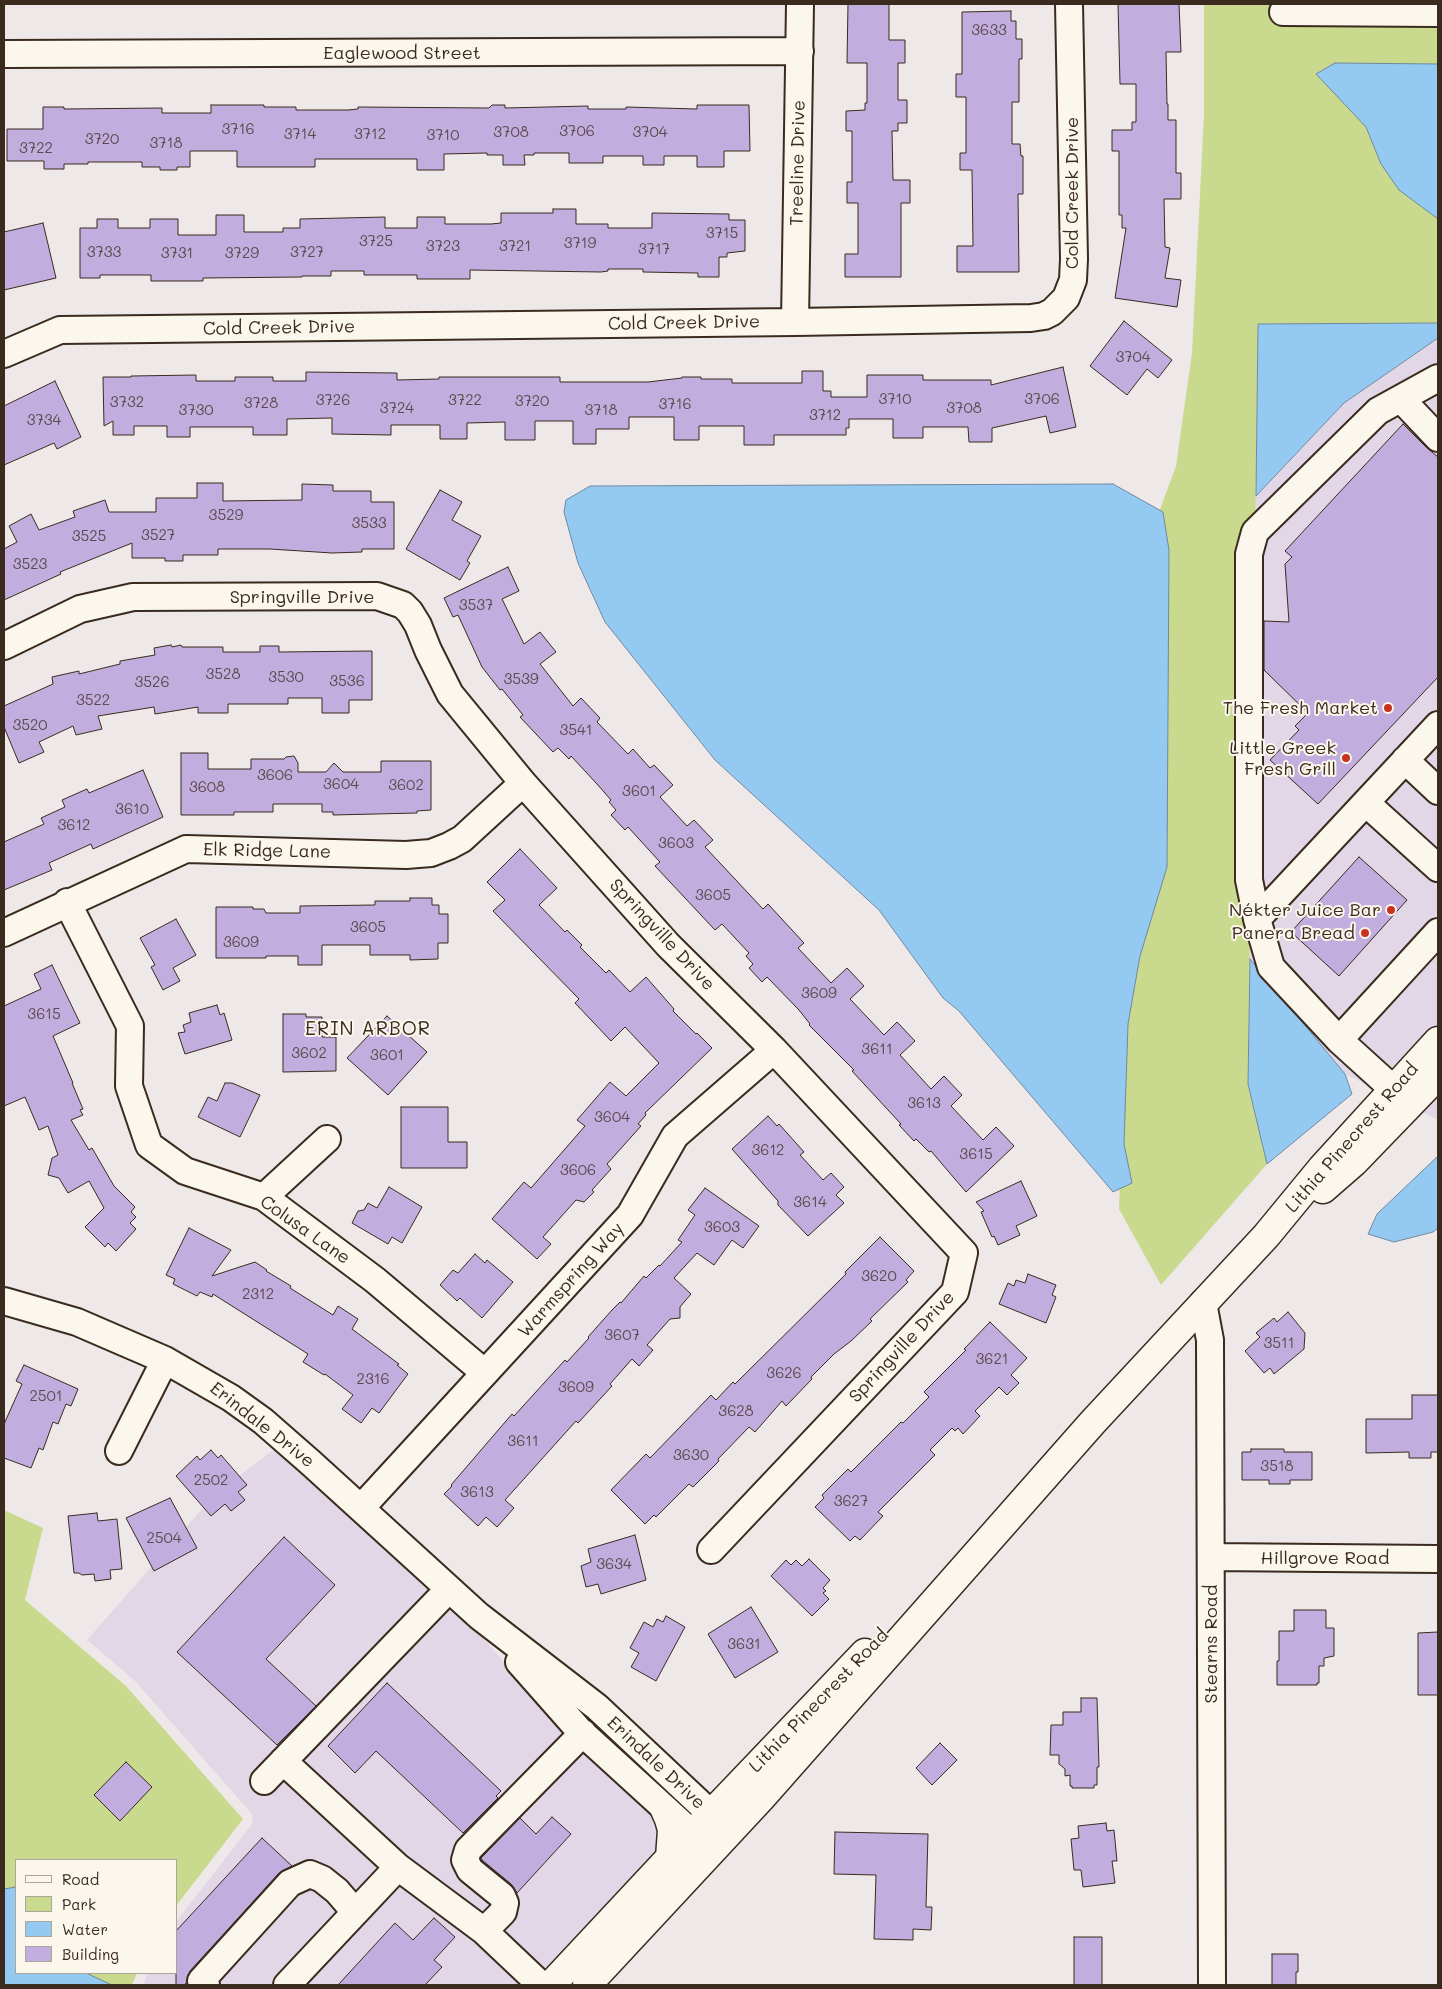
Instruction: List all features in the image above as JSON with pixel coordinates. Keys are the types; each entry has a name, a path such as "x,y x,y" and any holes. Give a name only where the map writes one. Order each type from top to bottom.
{"main road":[{"name":"Lithia Pinecrest Road","path":"588,1985 720,1843 1092,1422 1266,1236 1322,1168 1393,1089 1435,1065"},
{"name":"Lithia Pinecrest Road","path":"1266,1236 1354,1162 1435,1065"},
{"name":"Lithia Pinecrest Road","path":"551,1985 702,1824 939,1577 1092,1422"},
{"path":"665,1810 672,1830 670,1858"}],"street":[{"name":"Treeline Drive","path":"795,322 800,4"},
{"name":"Cold Creek Drive","path":"4,354 60,330 795,322 1032,318 1044,316 1060,305 1066,298 1073,280 1069,4"},
{"path":"1283,12 1438,13"},
{"name":"Eaglewood Street","path":"4,54 800,51"},
{"path":"1393,1089 1339,1040 1271,966 1258,920 1249,880 1249,554 1255,532 1378,411 1438,378"},
{"path":"1401,398 1438,438"},
{"name":"Springville Drive","path":"4,646 80,609 134,597 377,596 403,605 410,612 450,694 523,783 668,945 774,1050 964,1253 956,1292 711,1550"},
{"path":"1258,920 1438,725"},
{"path":"1405,760 1438,791"},
{"name":"Elk Ridge Lane","path":"4,933 67,902 186,849 406,855 431,852 462,839 523,783"},
{"path":"1366,803 1438,868"},
{"name":"Colusa Lane","path":"67,902 130,1026 129,1086 149,1145 185,1171 264,1197 375,1280 485,1373"},
{"path":"1339,1040 1438,932"},
{"name":"Warmspring Way","path":"361,1508 630,1215 675,1136 774,1050"},
{"path":"264,1197 327,1138"},
{"name":"Erindale Drive","path":"4,1301 77,1322 165,1360 231,1398 263,1422 361,1508 479,1616 597,1708 720,1843"},
{"name":"Stearns Road","path":"1203,1303 1210,1340 1212,1985"},
{"path":"119,1452 165,1360"},
{"name":"Hillgrove Road","path":"1211,1558 1438,1559"},
{"path":"264,1781 449,1589"},
{"name":"Erindale Drive","path":"479,1616 583,1734 665,1810 702,1824"},
{"path":"484,1932 503,1912 504,1903 502,1896 470,1870 466,1860 468,1850 583,1734"},
{"path":"283,1761 398,1867 484,1932 541,1985"},
{"path":"287,1985 398,1867"},
{"path":"206,1985 202,1981 290,1883 310,1874 322,1879 337,1891 355,1912"}],"shaded area":[{"path":"1438,338 1438,1120 1345,1074 1250,959 1256,496 1344,403"},
{"path":"276,1448 470,1623 569,1737 654,1816 658,1822 660,1840 658,1853 535,1985 143,1985 148,1974 178,1974 178,1919 252,1824 253,1818 251,1813 135,1681 87,1640 216,1493"}],"green space":[{"path":"1204,4 1438,4 1438,323 1258,325 1248,1084 1267,1164 1161,1285 1119,1209 1126,1019 1158,515 1176,466 1192,353 1204,115"},
{"path":"4,1510 43,1528 25,1600 126,1686 243,1819 178,1903 178,1859 15,1859 15,1900 4,1888"},
{"path":"85,1974 137,1974 132,1985 96,1985"}],"water":[{"path":"1335,63 1438,64 1438,219 1399,190 1381,164 1366,127 1316,74"},
{"path":"1438,323 1438,338 1344,403 1256,496 1258,324"},
{"path":"1113,484 1163,512 1169,550 1167,867 1140,956 1128,1024 1124,1144 1132,1183 1113,1192 959,1011 943,998 879,910 715,760 605,622 578,563 564,512 566,500 590,486"},
{"path":"1250,959 1345,1074 1352,1094 1267,1164 1248,1084"},
{"path":"1438,1156 1438,1228 1433,1232 1394,1242 1368,1234 1377,1214"},
{"path":"15,1887 15,1974 88,1974 112,1985 4,1985 4,1889"}],"building":[{"path":"848,4 889,4 889,40 905,40 905,63 898,63 898,100 907,100 907,123 898,123 898,131 892,131 893,180 910,180 910,203 901,203 901,277 845,277 845,254 858,254 858,203 847,203 847,182 852,182 852,131 846,131 846,111 865,110 865,103 867,103 867,63 847,63"},
{"path":"1118,4 1179,4 1181,52 1166,52 1168,120 1176,120 1176,173 1181,173 1181,199 1164,199 1165,247 1170,248 1165,278 1181,280 1177,307 1115,298 1126,228 1122,228 1122,215 1119,215 1119,151 1112,151 1112,130 1132,130 1132,122 1136,122 1136,84 1120,84"},
{"path":"1011,11 1011,21 1016,21 1016,39 1022,39 1022,59 1019,59 1019,102 1012,102 1012,144 1020,144 1021,156 1023,156 1023,194 1018,194 1019,272 957,272 957,246 973,246 972,170 960,170 960,153 966,153 966,97 956,97 956,74 962,74 962,12"},
{"path":"211,105 264,105 264,107 296,107 296,110 348,110 358,109 358,107 489,108 492,105 505,105 505,108 588,106 588,109 626,109 626,107 697,109 697,105 749,105 750,151 724,151 724,167 697,167 697,156 664,156 664,165 643,165 643,156 603,156 603,163 569,163 569,153 534,153 534,155 524,155 525,165 503,165 503,155 487,155 487,153 444,154 444,170 417,170 417,159 315,159 315,167 237,167 237,151 190,151 190,167 177,167 177,170 160,170 160,167 142,167 142,162 88,162 88,164 64,164 64,169 44,169 44,161 7,161 7,129 43,129 43,107 64,107 64,109 162,108 162,113 211,113"},
{"path":"553,209 576,209 576,224 608,224 608,228 652,228 652,213 729,214 729,220 745,220 745,251 727,253 727,257 719,257 719,277 698,277 698,273 643,272 643,269 608,269 608,271 601,272 470,270 470,279 417,279 417,275 364,275 364,271 331,271 331,276 203,278 203,281 151,281 151,275 100,275 100,278 80,278 80,228 97,228 97,219 118,219 118,228 150,228 150,219 178,219 178,235 216,235 216,215 244,215 244,232 283,232 283,228 300,228 300,219 385,217 385,228 417,228 417,217 445,217 445,224 491,224 501,223 501,213 553,213"},
{"path":"43,223 56,278 4,290 4,232"},
{"path":"1124,321 1172,360 1158,378 1147,369 1127,395 1090,366"},
{"path":"1063,367 1076,427 1050,433 1046,416 992,428 992,442 969,442 968,427 923,427 923,438 893,438 893,419 849,419 849,428 846,428 846,435 774,435 774,445 744,445 744,426 699,426 699,440 674,440 674,417 629,417 629,429 596,429 596,444 573,444 573,421 535,421 535,440 505,440 505,422 467,423 467,439 440,439 440,425 391,425 391,435 332,434 332,418 287,419 287,435 253,435 253,427 190,427 190,437 167,437 167,426 134,426 134,435 113,435 113,421 104,426 103,377 196,375 196,381 235,381 235,377 273,377 273,381 306,381 306,372 397,373 397,380 439,379 439,377 560,377 560,382 648,382 682,377 701,377 701,379 732,379 732,383 802,383 802,371 823,371 823,391 831,391 831,397 867,397 867,375 923,375 923,380 991,380 991,385"},
{"path":"55,381 81,437 57,449 54,443 4,465 4,406"},
{"path":"1403,424 1438,457 1438,677 1318,804 1270,760 1299,730 1295,726 1308,713 1264,670 1264,621 1289,622 1285,564 1292,557 1285,551"},
{"path":"197,483 223,483 223,501 302,500 302,484 333,485 333,491 371,491 371,502 394,502 394,549 362,549 362,552 332,553 270,549 218,549 218,555 183,555 183,561 165,561 165,558 132,558 132,543 60,572 61,574 4,600 4,549 17,542 9,526 31,514 39,530 75,517 73,511 105,500 109,512 156,512 156,498 197,498"},
{"path":"440,490 462,502 452,520 481,536 467,561 470,563 460,580 406,549"},
{"path":"508,567 519,591 502,599 524,644 540,632 556,652 540,664 573,706 581,698 600,718 597,722 628,754 633,749 650,768 654,765 673,785 660,797 687,826 694,820 713,840 705,847 763,909 768,904 804,943 798,948 831,983 847,968 864,986 850,999 884,1035 897,1022 915,1041 900,1055 931,1089 944,1076 962,1095 951,1106 983,1140 996,1127 1014,1146 966,1192 931,1151 929,1152 916,1139 914,1141 899,1125 901,1124 852,1071 854,1070 809,1025 799,1010 767,977 762,982 749,968 753,964 746,956 749,953 722,924 715,930 655,866 660,862 628,827 625,830 611,815 616,810 609,802 611,800 571,756 569,759 558,748 553,752 520,717 523,715 482,667 458,615 453,617 444,598"},
{"path":"171,645 172,647 181,645 182,647 223,647 223,652 260,652 260,646 279,646 279,652 372,651 372,700 349,700 349,713 322,713 322,698 288,698 288,704 228,704 228,713 198,713 198,707 155,714 154,707 98,716 102,729 76,735 73,726 39,742 44,752 19,763 4,727 4,706 53,684 52,677 79,671 79,674 120,664 120,661 155,655 154,648"},
{"path":"181,753 208,753 208,769 251,769 251,759 284,759 294,756 298,763 298,772 326,772 334,763 343,772 381,772 381,761 431,761 431,810 417,811 417,813 333,815 333,812 322,812 322,804 273,804 273,812 234,812 234,815 181,815"},
{"path":"143,770 163,817 93,849 91,844 49,863 52,870 4,890 4,842 44,824 41,818 65,807 62,800 87,789 89,793"},
{"path":"520,849 557,888 539,905 565,932 567,930 582,945 580,947 606,973 609,970 630,992 646,977 674,1009 673,1011 712,1048 645,1113 646,1115 638,1124 641,1126 607,1164 611,1169 592,1190 594,1192 584,1202 576,1200 543,1237 551,1244 537,1259 492,1219 524,1182 531,1188 585,1126 577,1120 610,1082 626,1096 659,1063 625,1027 611,1041 575,1003 579,999 493,911 505,900 487,882"},
{"path":"1359,857 1407,900 1339,976 1291,932"},
{"path":"410,898 432,898 432,905 439,905 439,914 448,914 448,943 438,943 438,959 410,960 410,955 370,955 370,945 322,945 322,965 298,965 298,956 216,958 216,907 253,907 253,909 264,909 266,913 300,913 300,906 375,905 375,901 410,901"},
{"path":"176,919 196,955 173,968 180,981 163,990 151,967 155,965 140,938"},
{"path":"52,965 80,1023 53,1036 83,1109 80,1110 83,1115 71,1120 89,1150 92,1148 114,1186 135,1207 131,1212 136,1217 130,1223 136,1229 116,1251 108,1243 105,1247 85,1227 104,1208 89,1181 68,1193 59,1178 48,1175 52,1158 58,1155 48,1126 39,1130 25,1097 4,1106 4,1006 41,989 34,974"},
{"path":"217,1005 220,1015 224,1013 232,1040 185,1054 178,1033 185,1032 183,1025 191,1022 189,1013"},
{"path":"283,1014 306,1014 306,1017 322,1017 322,1037 336,1037 336,1071 283,1072"},
{"path":"387,1016 427,1052 388,1095 347,1058"},
{"path":"225,1083 232,1083 260,1095 240,1137 198,1117 208,1097 217,1101"},
{"path":"401,1107 448,1107 448,1142 467,1142 467,1168 401,1168"},
{"path":"768,1116 777,1126 779,1124 804,1152 800,1155 823,1180 831,1173 844,1187 836,1195 844,1203 808,1236 778,1205 778,1201 732,1149"},
{"path":"1021,1181 1037,1216 1016,1226 1020,1235 998,1245 994,1236 992,1237 981,1212 984,1211 976,1202"},
{"path":"389,1187 422,1207 402,1243 392,1237 388,1244 352,1223 358,1211 364,1210 368,1203 377,1208"},
{"path":"705,1188 759,1226 743,1248 732,1240 714,1265 697,1253 674,1278 691,1294 680,1307 680,1318 670,1319 647,1345 653,1350 639,1366 632,1359 610,1384 612,1386 578,1423 576,1421 505,1500 514,1508 497,1527 486,1517 478,1526 444,1494 512,1414 514,1416 565,1360 567,1362 644,1276 646,1278 660,1266 682,1242 678,1240 695,1215 688,1210"},
{"path":"189,1228 231,1250 212,1276 255,1262 291,1286 290,1288 333,1315 338,1306 358,1319 352,1329 399,1364 397,1365 408,1374 379,1413 372,1408 361,1423 342,1409 353,1395 325,1374 303,1362 308,1354 213,1294 212,1297 200,1292 197,1296 173,1284 175,1279 166,1275"},
{"path":"880,1237 914,1271 906,1280 908,1282 870,1319 872,1321 811,1377 812,1379 786,1406 782,1401 755,1432 749,1427 693,1487 689,1484 656,1517 654,1515 645,1524 611,1490 646,1454 650,1458 711,1395 716,1400 733,1382 735,1384 846,1274 845,1272"},
{"path":"475,1254 485,1263 487,1260 513,1282 482,1318 460,1298 457,1301 440,1285 453,1270 458,1273"},
{"path":"1028,1274 1056,1285 1052,1295 1056,1297 1046,1323 999,1304 1008,1283 1014,1286 1016,1280 1025,1283"},
{"path":"1288,1312 1305,1333 1304,1349 1274,1374 1270,1368 1264,1373 1245,1351 1260,1337 1256,1333 1274,1318 1277,1322"},
{"path":"990,1322 1027,1358 1011,1375 1019,1383 1007,1395 999,1387 975,1411 980,1416 963,1434 958,1428 955,1431 952,1428 930,1450 935,1455 878,1512 883,1516 860,1540 855,1536 850,1541 815,1507 824,1498 822,1495 848,1469 851,1472 929,1397 924,1392 966,1350 964,1349"},
{"path":"24,1365 78,1389 71,1406 66,1404 58,1424 53,1422 43,1450 39,1448 31,1468 4,1458 4,1424 22,1384 16,1381"},
{"path":"1412,1395 1438,1395 1438,1452 1431,1452 1431,1458 1409,1458 1409,1452 1366,1453 1366,1419 1412,1419"},
{"path":"1251,1449 1284,1449 1284,1452 1312,1452 1312,1480 1290,1480 1290,1484 1269,1484 1269,1480 1242,1480 1242,1452 1251,1452"},
{"path":"211,1450 218,1458 221,1455 247,1485 238,1492 245,1500 231,1511 225,1504 211,1516 176,1476 197,1456 200,1460"},
{"path":"170,1498 197,1548 154,1571 126,1518"},
{"path":"97,1513 98,1521 117,1519 122,1569 110,1570 111,1579 95,1581 94,1574 82,1575 74,1573 68,1516"},
{"path":"635,1535 646,1580 601,1594 598,1584 586,1587 581,1566 591,1562 588,1549"},
{"path":"284,1537 335,1585 266,1659 316,1706 277,1745 177,1652"},
{"path":"809,1559 830,1580 823,1588 826,1591 823,1593 829,1599 812,1616 771,1576 786,1560 791,1565 796,1560 802,1566"},
{"path":"751,1607 778,1652 735,1678 708,1634"},
{"path":"1294,1610 1326,1610 1326,1628 1334,1628 1334,1656 1324,1658 1324,1666 1319,1666 1319,1683 1317,1685 1277,1685 1279,1631 1294,1631"},
{"path":"666,1616 685,1627 656,1681 631,1667 639,1653 630,1648 644,1622 653,1627 657,1619 663,1622"},
{"path":"1438,1632 1438,1695 1418,1695 1418,1633"},
{"path":"387,1683 501,1791 496,1796 498,1798 463,1833 376,1751 355,1773 328,1746"},
{"path":"1081,1698 1097,1698 1099,1767 1097,1767 1097,1785 1094,1785 1094,1788 1072,1788 1070,1786 1070,1775 1065,1776 1065,1769 1059,1764 1059,1755 1050,1755 1051,1725 1063,1725 1063,1712 1081,1712"},
{"path":"940,1743 957,1760 932,1785 916,1768"},
{"path":"126,1762 152,1787 120,1821 94,1795"},
{"path":"552,1817 571,1834 517,1893 511,1884 481,1858 520,1818 536,1834"},
{"path":"1106,1823 1107,1831 1114,1830 1117,1861 1112,1861 1115,1883 1083,1887 1081,1870 1074,1870 1071,1839 1079,1838 1078,1826"},
{"path":"835,1832 928,1834 926,1907 932,1907 931,1930 913,1929 913,1940 874,1939 876,1875 834,1874"},
{"path":"262,1838 292,1866 279,1873 190,1971 187,1982 184,1985 176,1985 176,1974 178,1974 178,1929"},
{"path":"434,1918 455,1937 434,1960 442,1967 425,1985 338,1985 395,1923 413,1940"},
{"path":"1074,1937 1102,1937 1102,1985 1074,1985"},
{"path":"1272,1954 1298,1954 1296,1985 1272,1985"}],"place":[{"name":"The Fresh Market","path":"1388,708"},
{"name":"Little Greek Fresh Grill","path":"1346,758"},
{"name":"Nékter Juice Bar","path":"1391,910"},
{"name":"Panera Bread","path":"1365,933"}],"district":[{"name":"ERIN ARBOR","path":"368,1029"}]}
